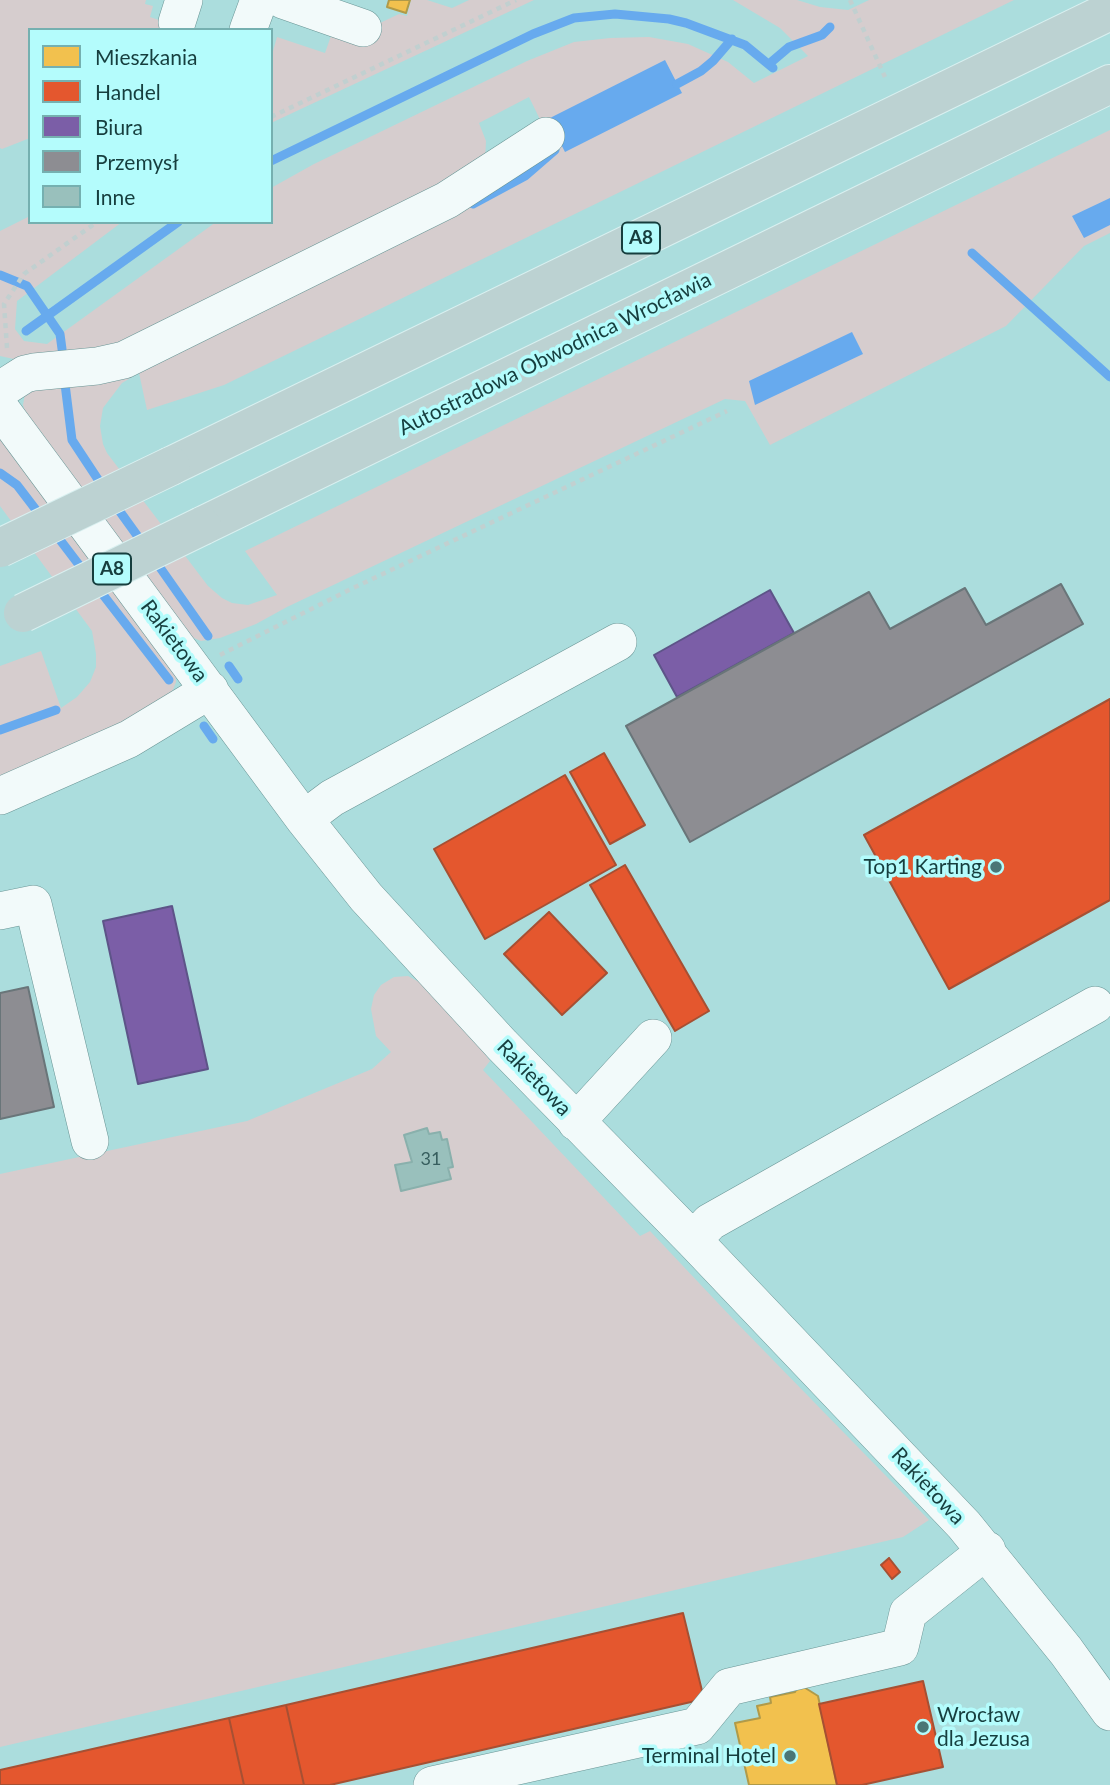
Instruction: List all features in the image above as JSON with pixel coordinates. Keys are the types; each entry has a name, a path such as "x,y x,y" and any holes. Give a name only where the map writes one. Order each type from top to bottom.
{"highway":[{"name":"A8","path":"0,548 1110,10"},
{"name":"Autostradowa Obwodnica Wrocławia","path":"11,618 1110,84"}],"street":[{"path":"250,28 282,1 363,28"},
{"path":"3,394 34,372 97,366 124,360 447,200 546,136"},
{"name":"Rakietowa","path":"3,394 202,679 304,819 375,907 576,1122 693,1240 987,1550 1110,1712"},
{"path":"304,819 332,798 618,642"},
{"path":"0,796 129,739 202,679"},
{"path":"0,911 33,904 90,1141"},
{"path":"693,1240 710,1222 1096,1005"},
{"path":"576,1122 653,1038"},
{"path":"432,1785 697,1726 729,1687 900,1647 908,1613 987,1550"}],"path":[{"path":"273,116 516,0"},
{"path":"850,0 885,77"},
{"path":"3,394 4,304 24,274 94,224"},
{"path":"202,679 351,589 727,411"}],"shaded area":[{"path":"0,0 146,0 145,4 153,6 150,17 182,28 28,28 28,139 0,148"},
{"path":"411,0 427,0 452,8 469,0 534,0 273,122 273,51 277,37 325,53 332,33 365,30 399,14 407,16"},
{"path":"733,0 797,0 820,7 848,10 869,0 1014,0 224,385 147,410 139,373 122,383 103,408 100,426 103,444 107,453 208,586 232,603 248,605 277,595 245,551 1110,130 1110,233 1084,246 1006,326 770,445 745,401 725,399 256,624 220,638 201,641 189,636 177,623 27,419 23,405 25,394 42,380 108,371 146,358 423,222 554,148 529,97 479,123 486,141 485,162 458,181 127,350 90,357 32,363 0,356 0,231 28,217 28,224 119,224 17,301 15,329 24,341 47,344 213,224 273,224 273,187 314,164 527,61 574,42 649,37 688,44 728,62 754,83 808,56 780,28"},
{"path":"0,430 175,667 176,682 170,697 0,787 0,666 41,651 61,708 77,697 90,682 96,667 96,654 92,631 0,506"},
{"path":"408,976 421,983 473,1036 490,1061 483,1070 640,1236 650,1231 929,1520 903,1537 0,1747 0,1174 247,1121 372,1069 391,1052 376,1036 371,1009 374,995 381,985 394,977"}],"water":[{"path":"665,60 682,93 565,152 548,119"},
{"path":"1110,198 1110,225 1084,238 1072,216"},
{"path":"852,332 863,354 755,405 749,381"}],"building: Mieszkania":[{"path":"389,0 410,0 406,13 387,7"},
{"path":"799,1684 818,1696 837,1785 749,1785 735,1723 760,1718 757,1706 771,1703 770,1697 795,1692"}],"building: Handel":[{"name":"Top1 Karting","path":"1110,699 1110,900 949,989 864,835"},
{"path":"604,753 645,825 610,844 570,772"},
{"path":"565,775 616,865 485,939 434,849"},
{"path":"625,865 709,1011 675,1031 590,885"},
{"path":"549,912 607,973 562,1015 504,954"},
{"path":"889,1558 900,1572 892,1579 881,1565"},
{"path":"683,1613 704,1699 330,1785 304,1785 286,1705"},
{"path":"923,1681 943,1767 862,1785 837,1785 819,1704"},
{"path":"286,1705 304,1785 244,1785 229,1718"},
{"path":"229,1718 244,1785 0,1785 0,1770"}],"building: Biura":[{"path":"770,590 794,633 677,697 654,655"},
{"path":"172,906 208,1069 138,1084 103,921"}],"building: Przemysł":[{"path":"1061,584 1083,624 690,842 626,726 869,592 890,629 965,588 986,625"},
{"path":"28,987 54,1107 0,1119 0,993"}],"building: Inne":[{"path":"427,1128 429,1134 440,1132 442,1140 447,1139 453,1167 448,1168 451,1179 401,1191 395,1165 412,1162 404,1135"}],"waterway":[{"path":"273,160 533,34 574,18 615,14 686,23 745,45 773,68"},
{"path":"769,64 789,47 822,35 830,27"},
{"path":"677,84 701,71 732,39"},
{"path":"473,204 525,176 555,150"},
{"path":"26,331 175,224"},
{"path":"972,253 1110,377"},
{"path":"0,275 27,286 60,334 62,349"},
{"path":"65,384 72,440 103,487"},
{"path":"0,473 17,485 43,519"},
{"path":"113,502 144,545"},
{"path":"54,532 86,574"},
{"path":"154,559 208,636"},
{"path":"97,587 169,680"},
{"path":"229,666 238,679"},
{"path":"0,730 56,710"},
{"path":"204,726 213,739"}],"place":[{"name":"Top1 Karting","path":"996,867"},
{"name":"Wrocław dla Jezusa","path":"923,1727"},
{"name":"Terminal Hotel","path":"790,1756"}]}
